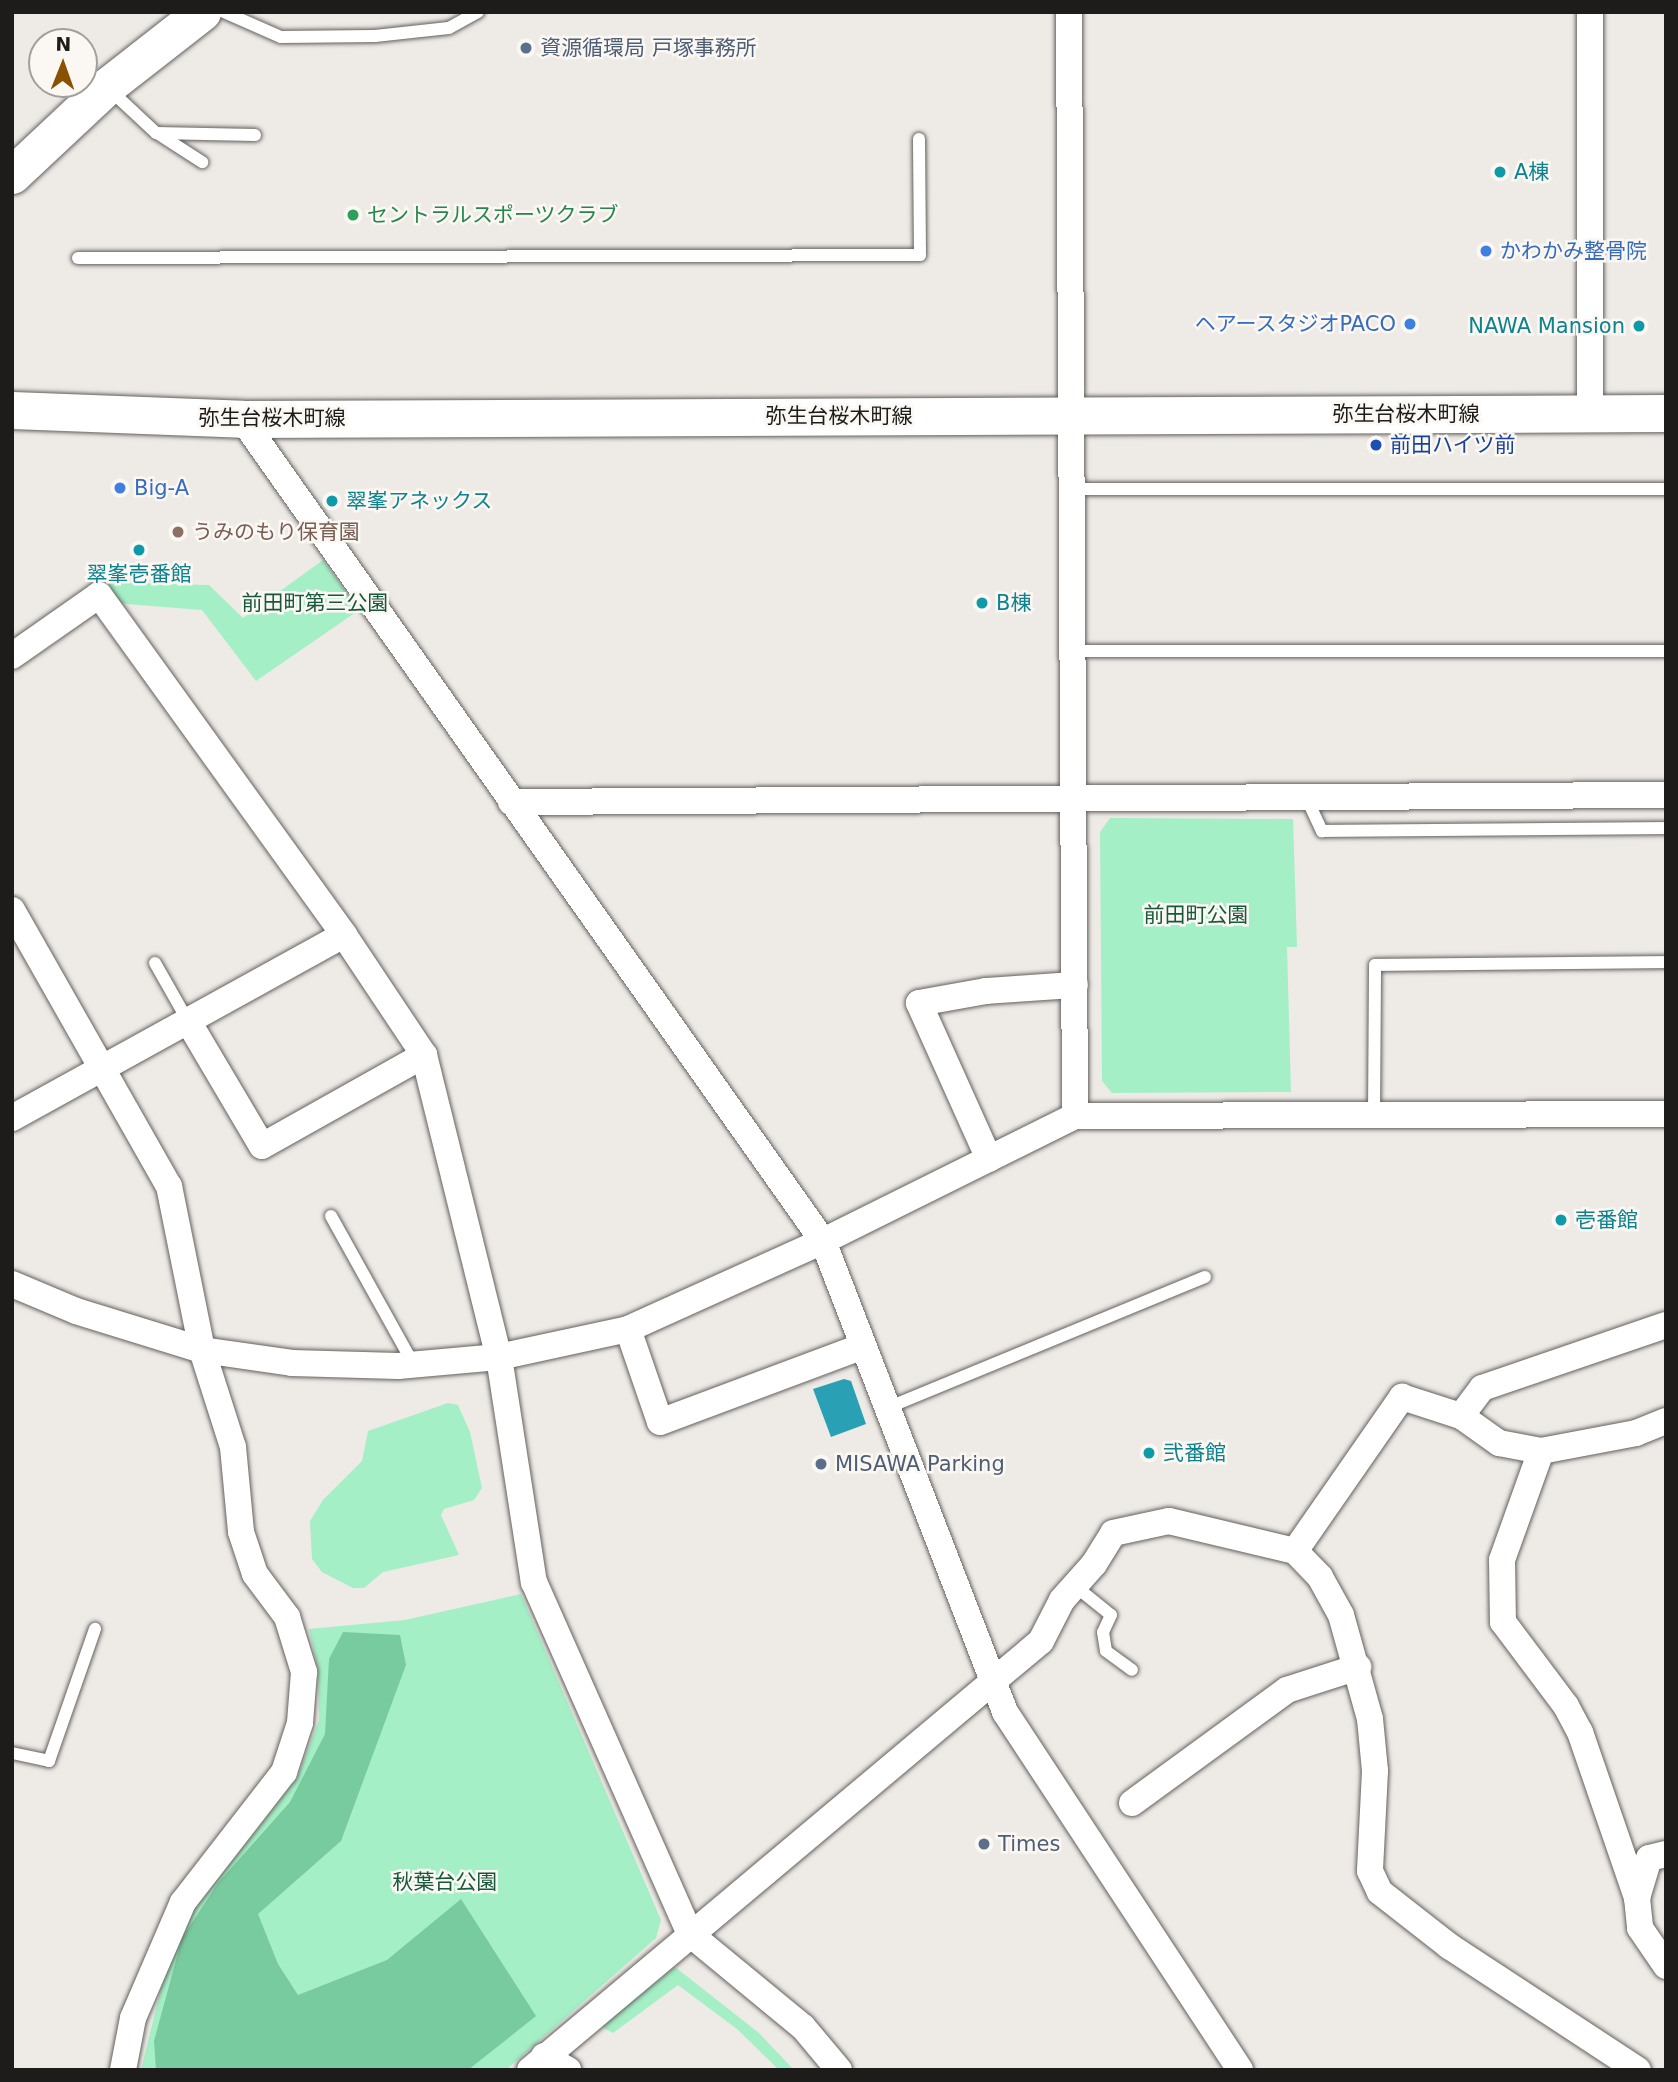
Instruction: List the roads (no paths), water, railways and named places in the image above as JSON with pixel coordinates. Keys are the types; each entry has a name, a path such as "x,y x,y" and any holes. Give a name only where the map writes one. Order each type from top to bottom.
{"main road":[{"path":"12,175 106,87 202,12"},
{"name":"弥生台桜木町線","path":"12,411 243,419 1666,412"}],"street":[{"path":"1069,12 1075,1116"},
{"path":"1590,12 1590,412"},
{"path":"243,419 823,1241 1005,1712 1240,2070"},
{"path":"12,656 99,595 344,935 424,1055 499,1357 534,1582 690,1934 803,2027 839,2070"},
{"path":"512,802 1666,795"},
{"path":"12,910 100,1070 169,1186 202,1349 233,1447 241,1532 251,1563 287,1618 304,1672 300,1723 284,1773 183,1902 134,2018 123,2070"},
{"path":"12,1118 344,935"},
{"path":"989,1159 919,1003 986,991 1075,985"},
{"path":"188,1021 262,1146 424,1055"},
{"path":"12,1284 76,1311 202,1349 292,1363 414,1365 499,1357 628,1329 823,1241 1075,1116 1666,1114"},
{"path":"1461,1416 1482,1388 1666,1325"},
{"path":"628,1329 660,1422 863,1346"},
{"path":"1295,1551 1402,1397 1461,1416 1499,1443 1541,1451 1636,1433 1666,1421"},
{"path":"1541,1451 1502,1560 1503,1622 1566,1706 1580,1732 1637,1898 1640,1928 1666,1966"},
{"path":"537,2063 1041,1641 1075,1586 1113,1533 1169,1521 1295,1551 1320,1577 1341,1615 1370,1719 1375,1771 1370,1871 1380,1892 1449,1946 1632,2068"},
{"path":"1132,1803 1287,1690 1357,1667"},
{"path":"1637,1898 1648,1858 1666,1854"},
{"path":"537,2063 568,2070"}],"lane":[{"path":"224,12 281,37 375,36 449,28 478,12"},
{"path":"106,87 156,133 202,162"},
{"path":"156,133 255,135"},
{"path":"78,258 920,255 919,139"},
{"path":"1071,489 1666,489"},
{"path":"1072,651 1666,651"},
{"path":"1306,797 1322,831 1666,828"},
{"path":"1374,1115 1376,965 1666,962"},
{"path":"155,963 188,1021"},
{"path":"331,1216 414,1365"},
{"path":"887,1408 1205,1277"},
{"path":"1075,1586 1111,1615 1103,1632 1107,1651 1132,1670"},
{"path":"12,1754 49,1761 95,1629"}],"water":[{"path":"844,1379 851,1381 866,1424 831,1437 813,1389"}],"place":[{"name":"資源循環局 戸塚事務所","path":"526,48"},
{"name":"A棟","path":"1500,172"},
{"name":"セントラルスポーツクラブ","path":"353,215"},
{"name":"かわかみ整骨院","path":"1486,251"},
{"name":"ヘアースタジオPACO","path":"1410,324"},
{"name":"NAWA Mansion","path":"1639,326"},
{"name":"前田ハイツ前","path":"1376,445"},
{"name":"Big-A","path":"120,488"},
{"name":"翠峯アネックス","path":"332,501"},
{"name":"うみのもり保育園","path":"178,532"},
{"name":"翠峯壱番館","path":"139,550"},
{"name":"B棟","path":"982,603"},
{"name":"壱番館","path":"1561,1220"},
{"name":"弐番館","path":"1149,1453"},
{"name":"MISAWA Parking","path":"821,1464"},
{"name":"Times","path":"984,1844"}],"park label":[{"name":"前田町第三公園","path":"315,603"},
{"name":"前田町公園","path":"1196,915"},
{"name":"秋葉台公園","path":"445,1882"}]}
